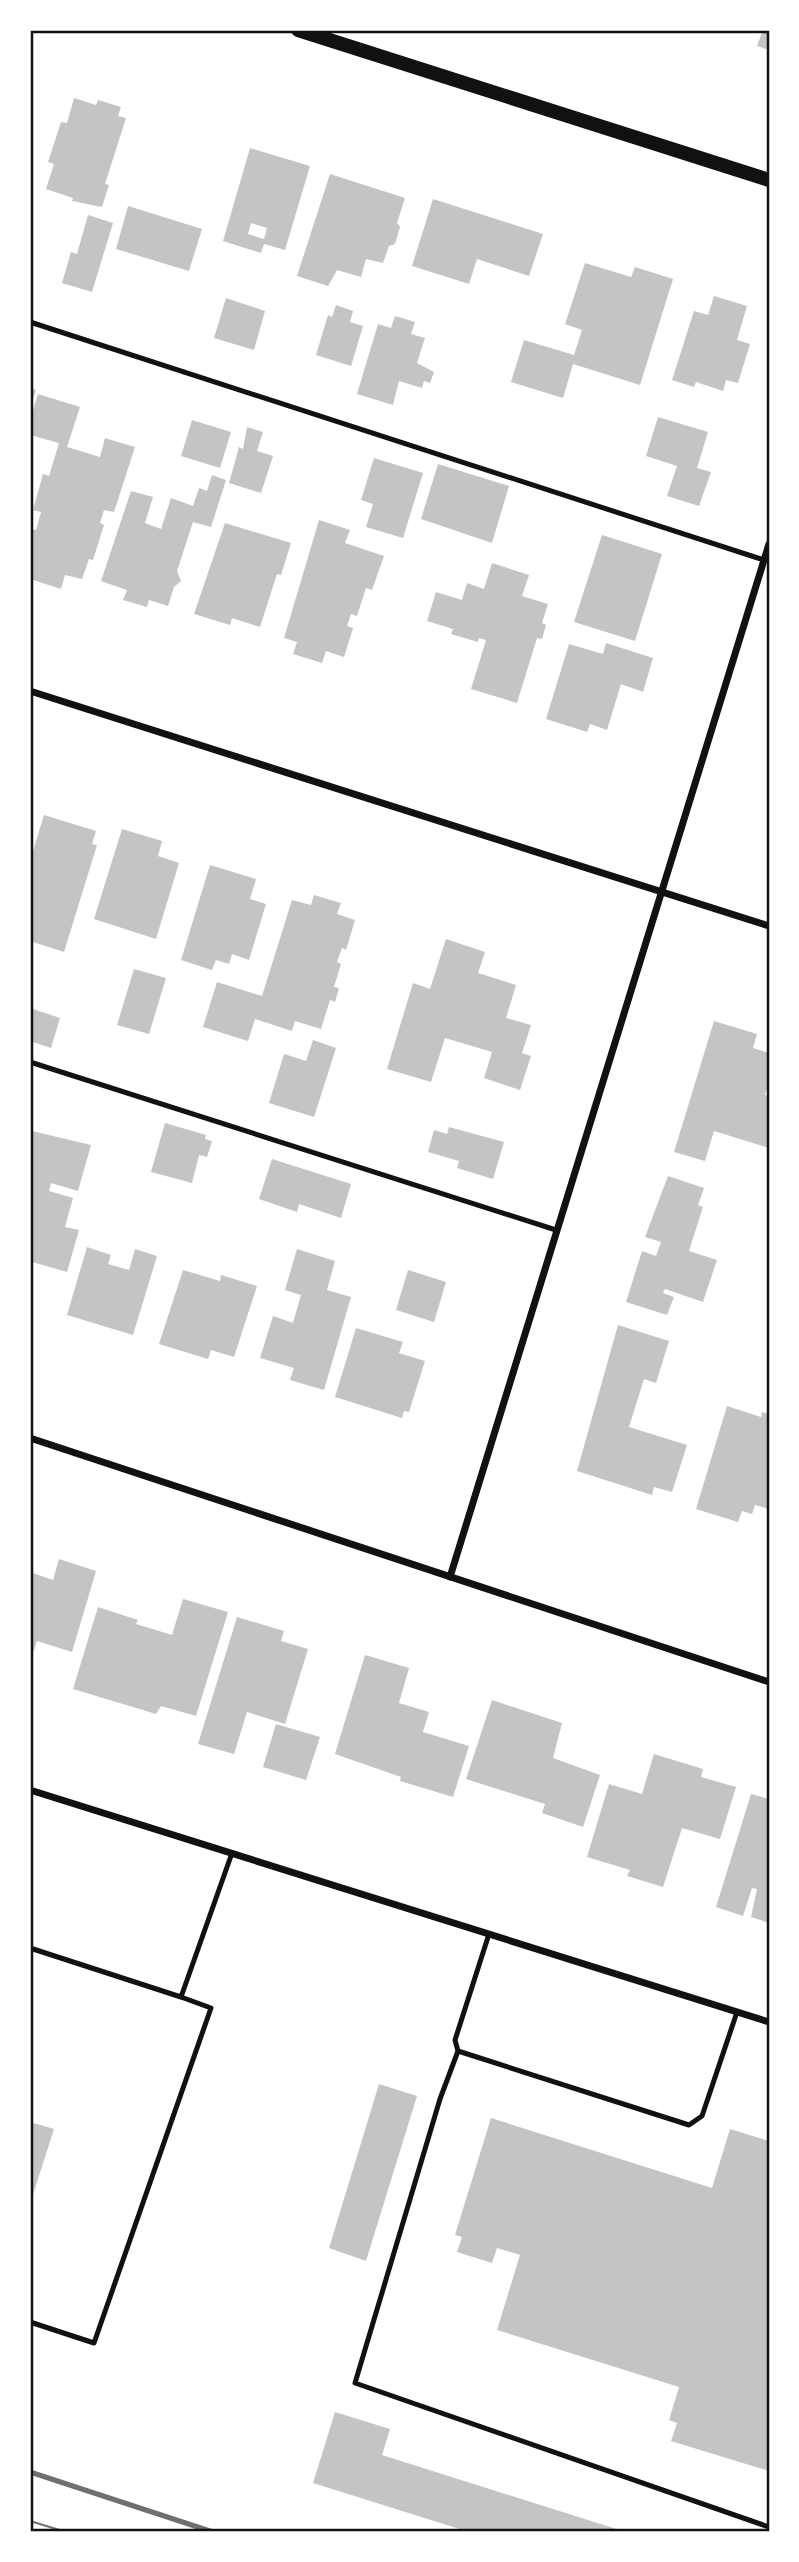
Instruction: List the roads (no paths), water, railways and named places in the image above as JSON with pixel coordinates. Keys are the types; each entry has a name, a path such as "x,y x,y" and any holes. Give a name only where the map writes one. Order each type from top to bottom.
{"main road":[{"path":"298,30 769,180"}],"street":[{"path":"450,1577 769,544"},
{"path":"30,691 661,889 769,926"},
{"path":"30,1437 769,1682"},
{"path":"30,1790 769,2022"}],"lane":[{"path":"30,323 764,560"},
{"path":"30,1062 556,1230"},
{"path":"181,1997 232,1853"},
{"path":"489,1934 454,2040 458,2051 440,2099 355,2383 769,2527"},
{"path":"30,1948 211,2008 94,2343 30,2322"},
{"path":"458,2051 689,2125 702,2116 737,2012"}],"tram line":[{"path":"30,2521 66,2532"}],"railway":[{"path":"30,2472 213,2532"}]}
